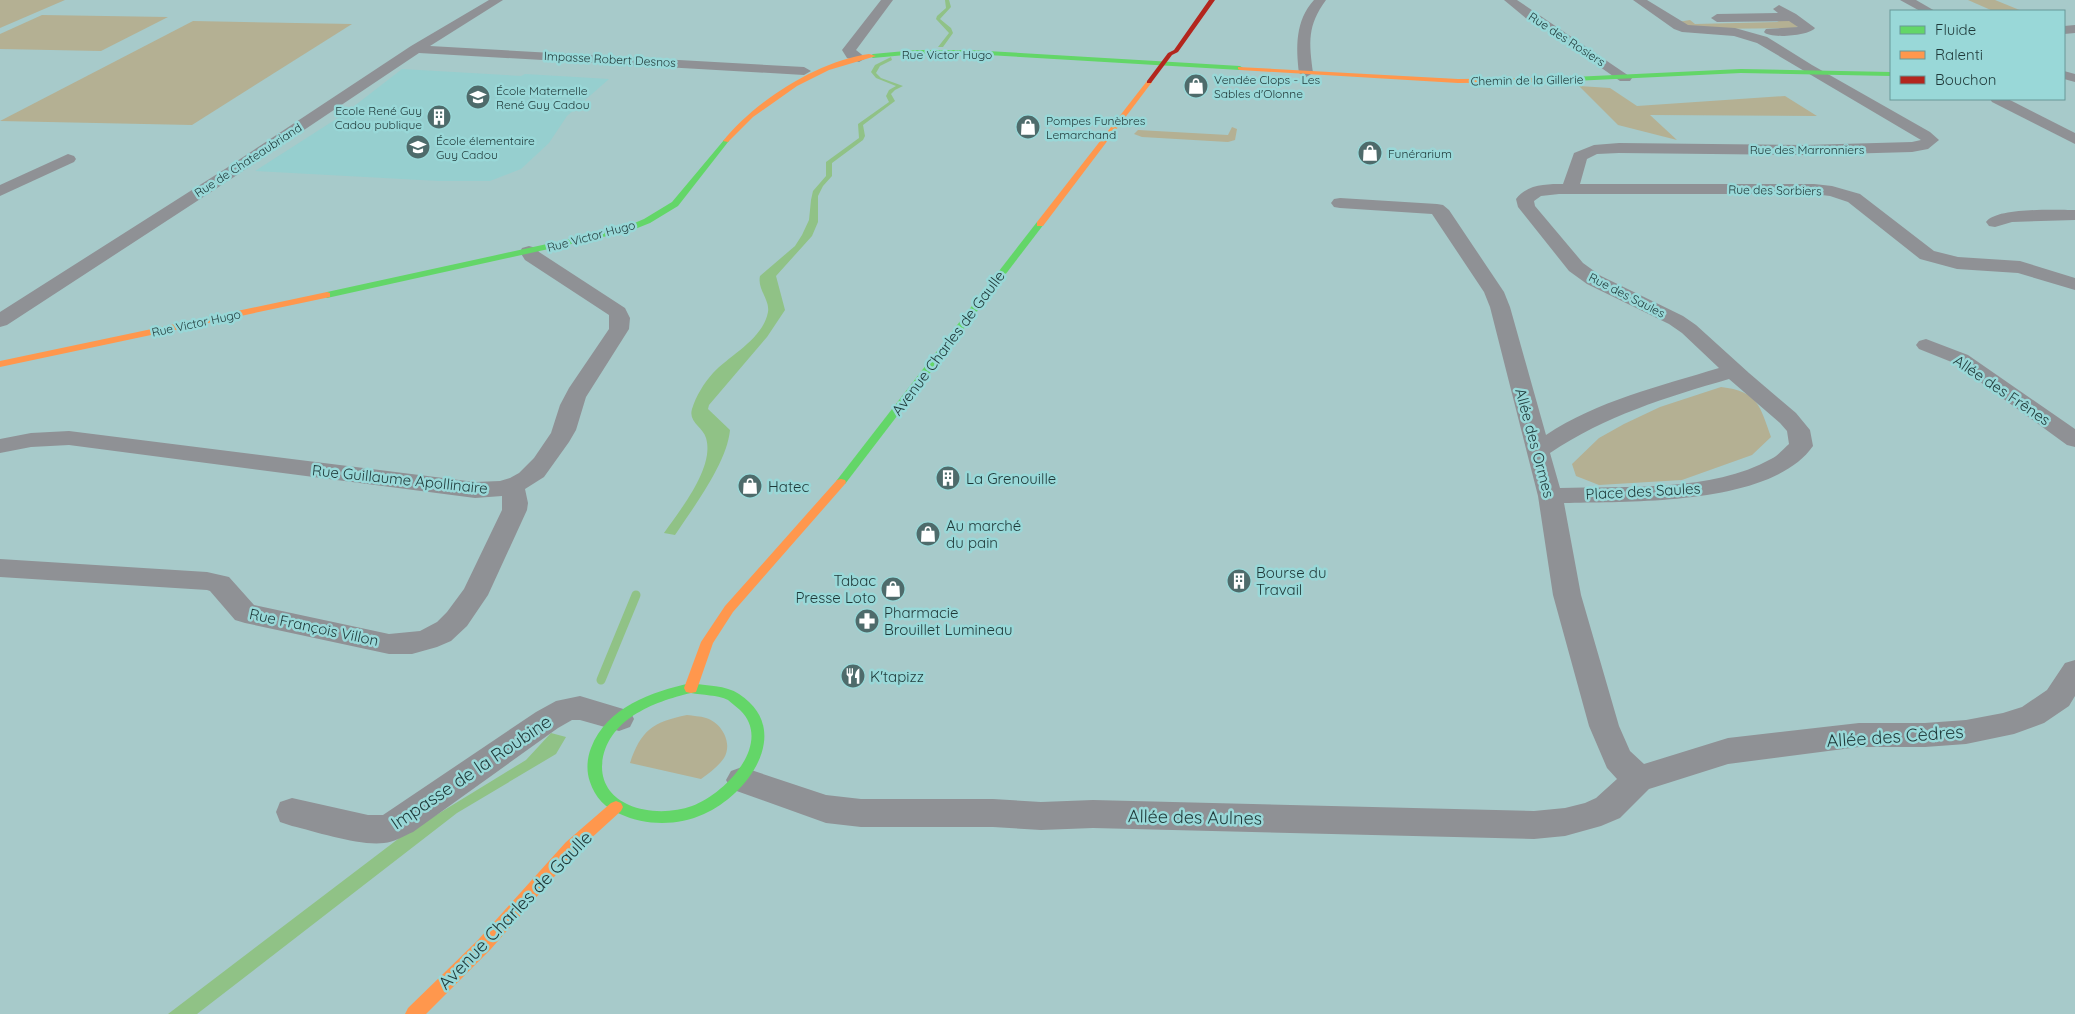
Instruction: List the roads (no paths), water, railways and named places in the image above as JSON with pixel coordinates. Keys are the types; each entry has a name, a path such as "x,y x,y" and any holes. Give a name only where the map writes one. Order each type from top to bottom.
{"street":[{"name":"Rue de Chateaubriand","path":"0,321 231,172 416,49 497,0"},
{"path":"859,58 852,55 849,50 887,0"},
{"name":"Avenue Charles de Gaulle","path":"691,688 707,642 729,609 850,471 1162,64 1170,54 1176,51 1188,30 1212,0"},
{"path":"1306,73 1303,48 1304,28 1316,3 1320,0"},
{"name":"Rue des Rosiers","path":"1510,0 1532,17 1560,32 1624,78"},
{"path":"1639,0 1678,26 1693,31 1735,32 1762,40 1813,72"},
{"path":"1906,0 1928,10"},
{"path":"1762,40 1768,32 1808,29 1807,26 1770,4"},
{"path":"1666,19 1792,17"},
{"name":"Impasse Robert Desnos","path":"416,49 648,60 804,71"},
{"name":"Rue Victor Hugo","path":"0,364 529,252 627,228 675,204 728,139 754,112 779,93 816,72 859,58 916,52 960,52 1162,64"},
{"name":"Chemin de la Gillerie","path":"1162,64 1488,81 1624,78 1741,71 1890,74"},
{"name":"Rue des Marronniers","path":"1570,189 1580,156 1594,150 1619,148 1805,150 1912,147 1922,146 1930,140 1925,135 1813,72"},
{"path":"1999,100 2075,139"},
{"path":"0,191 68,158"},
{"name":"Rue des Sorbiers","path":"1570,189 1814,189 1832,191 1847,195 1860,202 1927,255 1957,263 2020,267 2075,284"},
{"name":"Rue des Saules","path":"1570,189 1537,191 1525,199 1527,207 1576,267 1594,280 1676,320 1689,329"},
{"name":"Allée des Ormes","path":"1340,203 1437,209 1443,214 1494,292 1550,496 1567,595 1604,726 1618,759 1638,779"},
{"path":"1995,222 2010,217 2075,215"},
{"name":"Rue Guillaume Apollinaire","path":"0,446 31,440 70,438 475,490 490,491 521,483 538,470 564,431 574,398 619,329 620,324 618,312 532,256 529,252"},
{"name":"Place des Saules","path":"1550,496 1691,490 1749,478 1772,469 1793,457 1801,446 1798,430 1788,418 1689,329"},
{"name":"Allée des Frênes","path":"1926,345 1961,359 2075,440"},
{"path":"1538,451 1557,437 1588,420 1647,397 1733,370"},
{"name":"Rue François Villon","path":"0,568 207,581 219,584 244,614 380,642 406,645 428,640 446,629 458,618 487,574 516,505 512,486"},
{"name":"Allée des Cèdres","path":"1638,779 1734,750 1859,735 1925,735 1966,732 2003,726 2032,715 2058,698 2075,671"},
{"path":"691,688 711,689 728,694 744,703 754,715 759,730 759,746 754,764 742,780 725,796 704,808 681,816 657,818 635,815 616,807 604,796 596,781 594,766 598,749 606,733 619,719 652,697 691,688"},
{"name":"Impasse de la Roubine","path":"292,812 368,829 385,829 401,822 547,720 567,709 580,708 619,719"},
{"name":"Allée des Aulnes","path":"742,780 826,809 861,813 993,813 1041,816 1093,814 1534,825 1565,822 1589,816 1608,808 1638,779"},
{"name":"Avenue Charles de Gaulle","path":"414,1014 484,945 572,847 616,807"}],"waterway":[{"path":"601,680 636,595"}],"place":[{"name":"Vendée Clops - Les Sables d'Olonne","path":"1196,86"},
{"name":"École Maternelle René Guy Cadou","path":"478,97"},
{"name":"Ecole René Guy Cadou publique","path":"439,117"},
{"name":"Pompes Funèbres Lemarchand","path":"1028,127"},
{"name":"École élementaire Guy Cadou","path":"418,147"},
{"name":"Funérarium","path":"1370,153"},
{"name":"La Grenouille","path":"948,478"},
{"name":"Hatec","path":"750,486"},
{"name":"Au marché du pain","path":"928,534"},
{"name":"Bourse du Travail","path":"1239,581"},
{"name":"Tabac Presse Loto","path":"893,589"},
{"name":"Pharmacie Brouillet Lumineau","path":"867,621"},
{"name":"K'tapizz","path":"853,676"}]}
